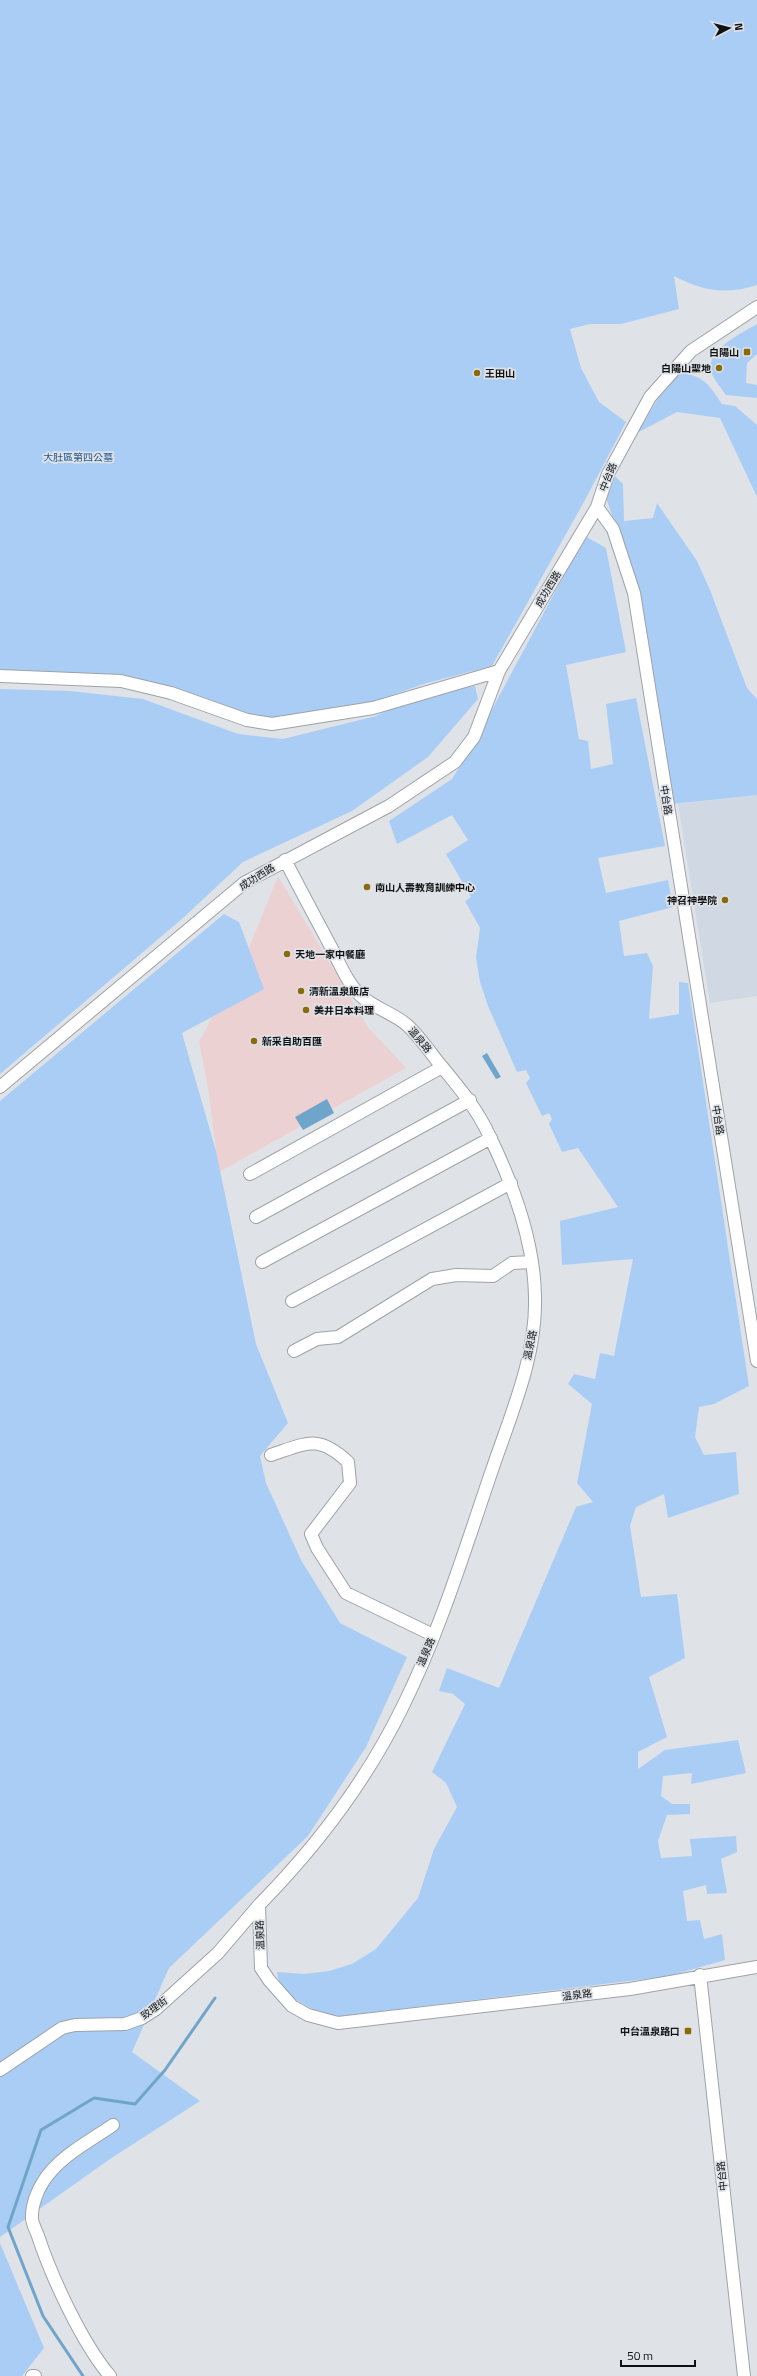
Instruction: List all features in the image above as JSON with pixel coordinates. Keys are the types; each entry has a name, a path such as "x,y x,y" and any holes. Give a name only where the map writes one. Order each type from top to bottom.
{"street":[{"name":"中台路","path":"757,307 691,351 650,397 608,474 596,507 614,529 634,593 757,1361"},
{"name":"成功西路","path":"0,1087 244,883 389,806 456,762 474,737 499,672 596,507"},
{"path":"0,676 121,681 171,693 247,720 272,724 374,708 499,672"},
{"name":"溫泉路","path":"285,860 345,974 360,995 379,1010 405,1022 470,1100 491,1138 511,1183 531,1262 536,1294 535,1323 522,1381 458,1573 433,1635 403,1706 352,1793 304,1857 259,1905 261,1968 277,1990 292,2006 308,2015 328,2022 357,2022 630,1989 757,1967"},
{"path":"250,1174 442,1067"},
{"path":"256,1217 470,1100"},
{"path":"262,1262 491,1138"},
{"path":"292,1301 511,1183"},
{"path":"294,1351 317,1339 338,1337 432,1279 456,1275 493,1276 512,1263 531,1262"},
{"path":"271,1455 297,1446 320,1443 326,1444 348,1462 350,1483 311,1534 316,1548 346,1593 433,1635"},
{"name":"致理街","path":"0,2070 62,2028 75,2025 125,2024 152,2012 218,1953 259,1905"},
{"name":"中台路","path":"700,1976 744,2376"},
{"path":"110,2376 97,2361 59,2286 43,2251 31,2217 36,2198 48,2176 62,2160 113,2125"}],"shaded area":[{"name":"神召神學院","path":"757,795 757,996 710,1003 678,804"},
{"name":"清新溫泉飯店","path":"278,876 368,1027 406,1068 219,1172 207,1081 199,1042 251,943"},
{"path":"487,1053 501,1077 496,1079 482,1056"},
{"path":"327,1099 334,1113 303,1130 295,1117"}],"green space":[{"name":"大肚區第四公墓","path":"0,0 757,0 757,285 735,290 714,290 695,285 674,276 679,309 621,324 590,324 570,329 581,368 599,402 626,422 585,500 492,666 427,683 319,720 257,727 144,690 99,680 0,680"},
{"path":"757,324 757,354 747,363 746,383 757,385 757,398 726,395 712,374 711,365 713,357 718,350 733,338"},
{"path":"680,373 695,376 706,382 722,404 735,406 757,425 757,497 720,418 677,412 637,433 659,397"},
{"path":"614,475 623,484 624,521 653,518 657,503 697,561 710,590 747,688 757,699 757,795 673,804 636,590 606,497"},
{"path":"585,536 606,548 626,652 566,665 579,739 588,741 591,769 613,764 606,704 636,698 665,846 598,858 606,893 668,880 673,907 619,921 624,956 647,953 653,966 649,1019 679,1014 679,982 688,983 749,1386 714,1404 699,1407 695,1437 704,1455 736,1452 739,1494 668,1518 664,1494 636,1507 630,1526 641,1597 677,1594 685,1658 649,1677 667,1737 638,1752 638,1769 665,1750 738,1740 746,1773 691,1784 692,1773 663,1776 661,1796 672,1804 690,1804 690,1814 667,1815 658,1841 661,1858 692,1856 690,1839 736,1836 737,1852 721,1859 727,1893 707,1894 706,1885 683,1891 687,1921 700,1920 704,1939 722,1934 725,1960 669,1976 334,2017 308,2007 290,1995 279,1980 277,1972 304,1974 329,1971 352,1964 376,1949 418,1898 434,1849 457,1807 446,1783 432,1772 465,1704 453,1694 439,1691 447,1668 499,1688 576,1507 593,1502 577,1483 592,1404 568,1384 574,1374 595,1379 600,1353 614,1356 633,1259 562,1265 560,1221 618,1207 578,1148 562,1152 549,1124 552,1119 549,1113 542,1116 526,1083 530,1078 526,1070 517,1072 488,1006 480,982 476,958 480,928 465,901 471,897 446,854 468,840 452,815 397,844 389,821 452,779 474,743"},
{"path":"475,686 478,699 428,757 352,811 243,862 183,918 0,1074 0,689 70,691 143,699 238,734 283,739 376,716 419,695"},
{"path":"224,914 239,922 264,989 182,1033 216,1151 256,1344 288,1423 260,1456 266,1483 301,1560 340,1623 407,1657 366,1747 308,1836 169,1968 132,2052 200,2101 110,2159 0,2237 0,1101"},
{"path":"0,2243 44,2348 22,2376 0,2376"}],"waterway":[{"path":"83,2376 43,2316 8,2227 41,2130 94,2098 135,2104 165,2070 215,1998"}],"place":[{"name":"白陽山","path":"747,352"},
{"name":"白陽山聖地","path":"719,368"},
{"name":"王田山","path":"477,373"},
{"name":"南山人壽教育訓練中心","path":"367,887"},
{"name":"神召神學院","path":"725,900"},
{"name":"天地一家中餐廳","path":"287,954"},
{"name":"清新溫泉飯店","path":"301,991"},
{"name":"美井日本料理","path":"306,1010"},
{"name":"新采自助百匯","path":"254,1041"},
{"name":"中台溫泉路口","path":"688,2031"}]}
